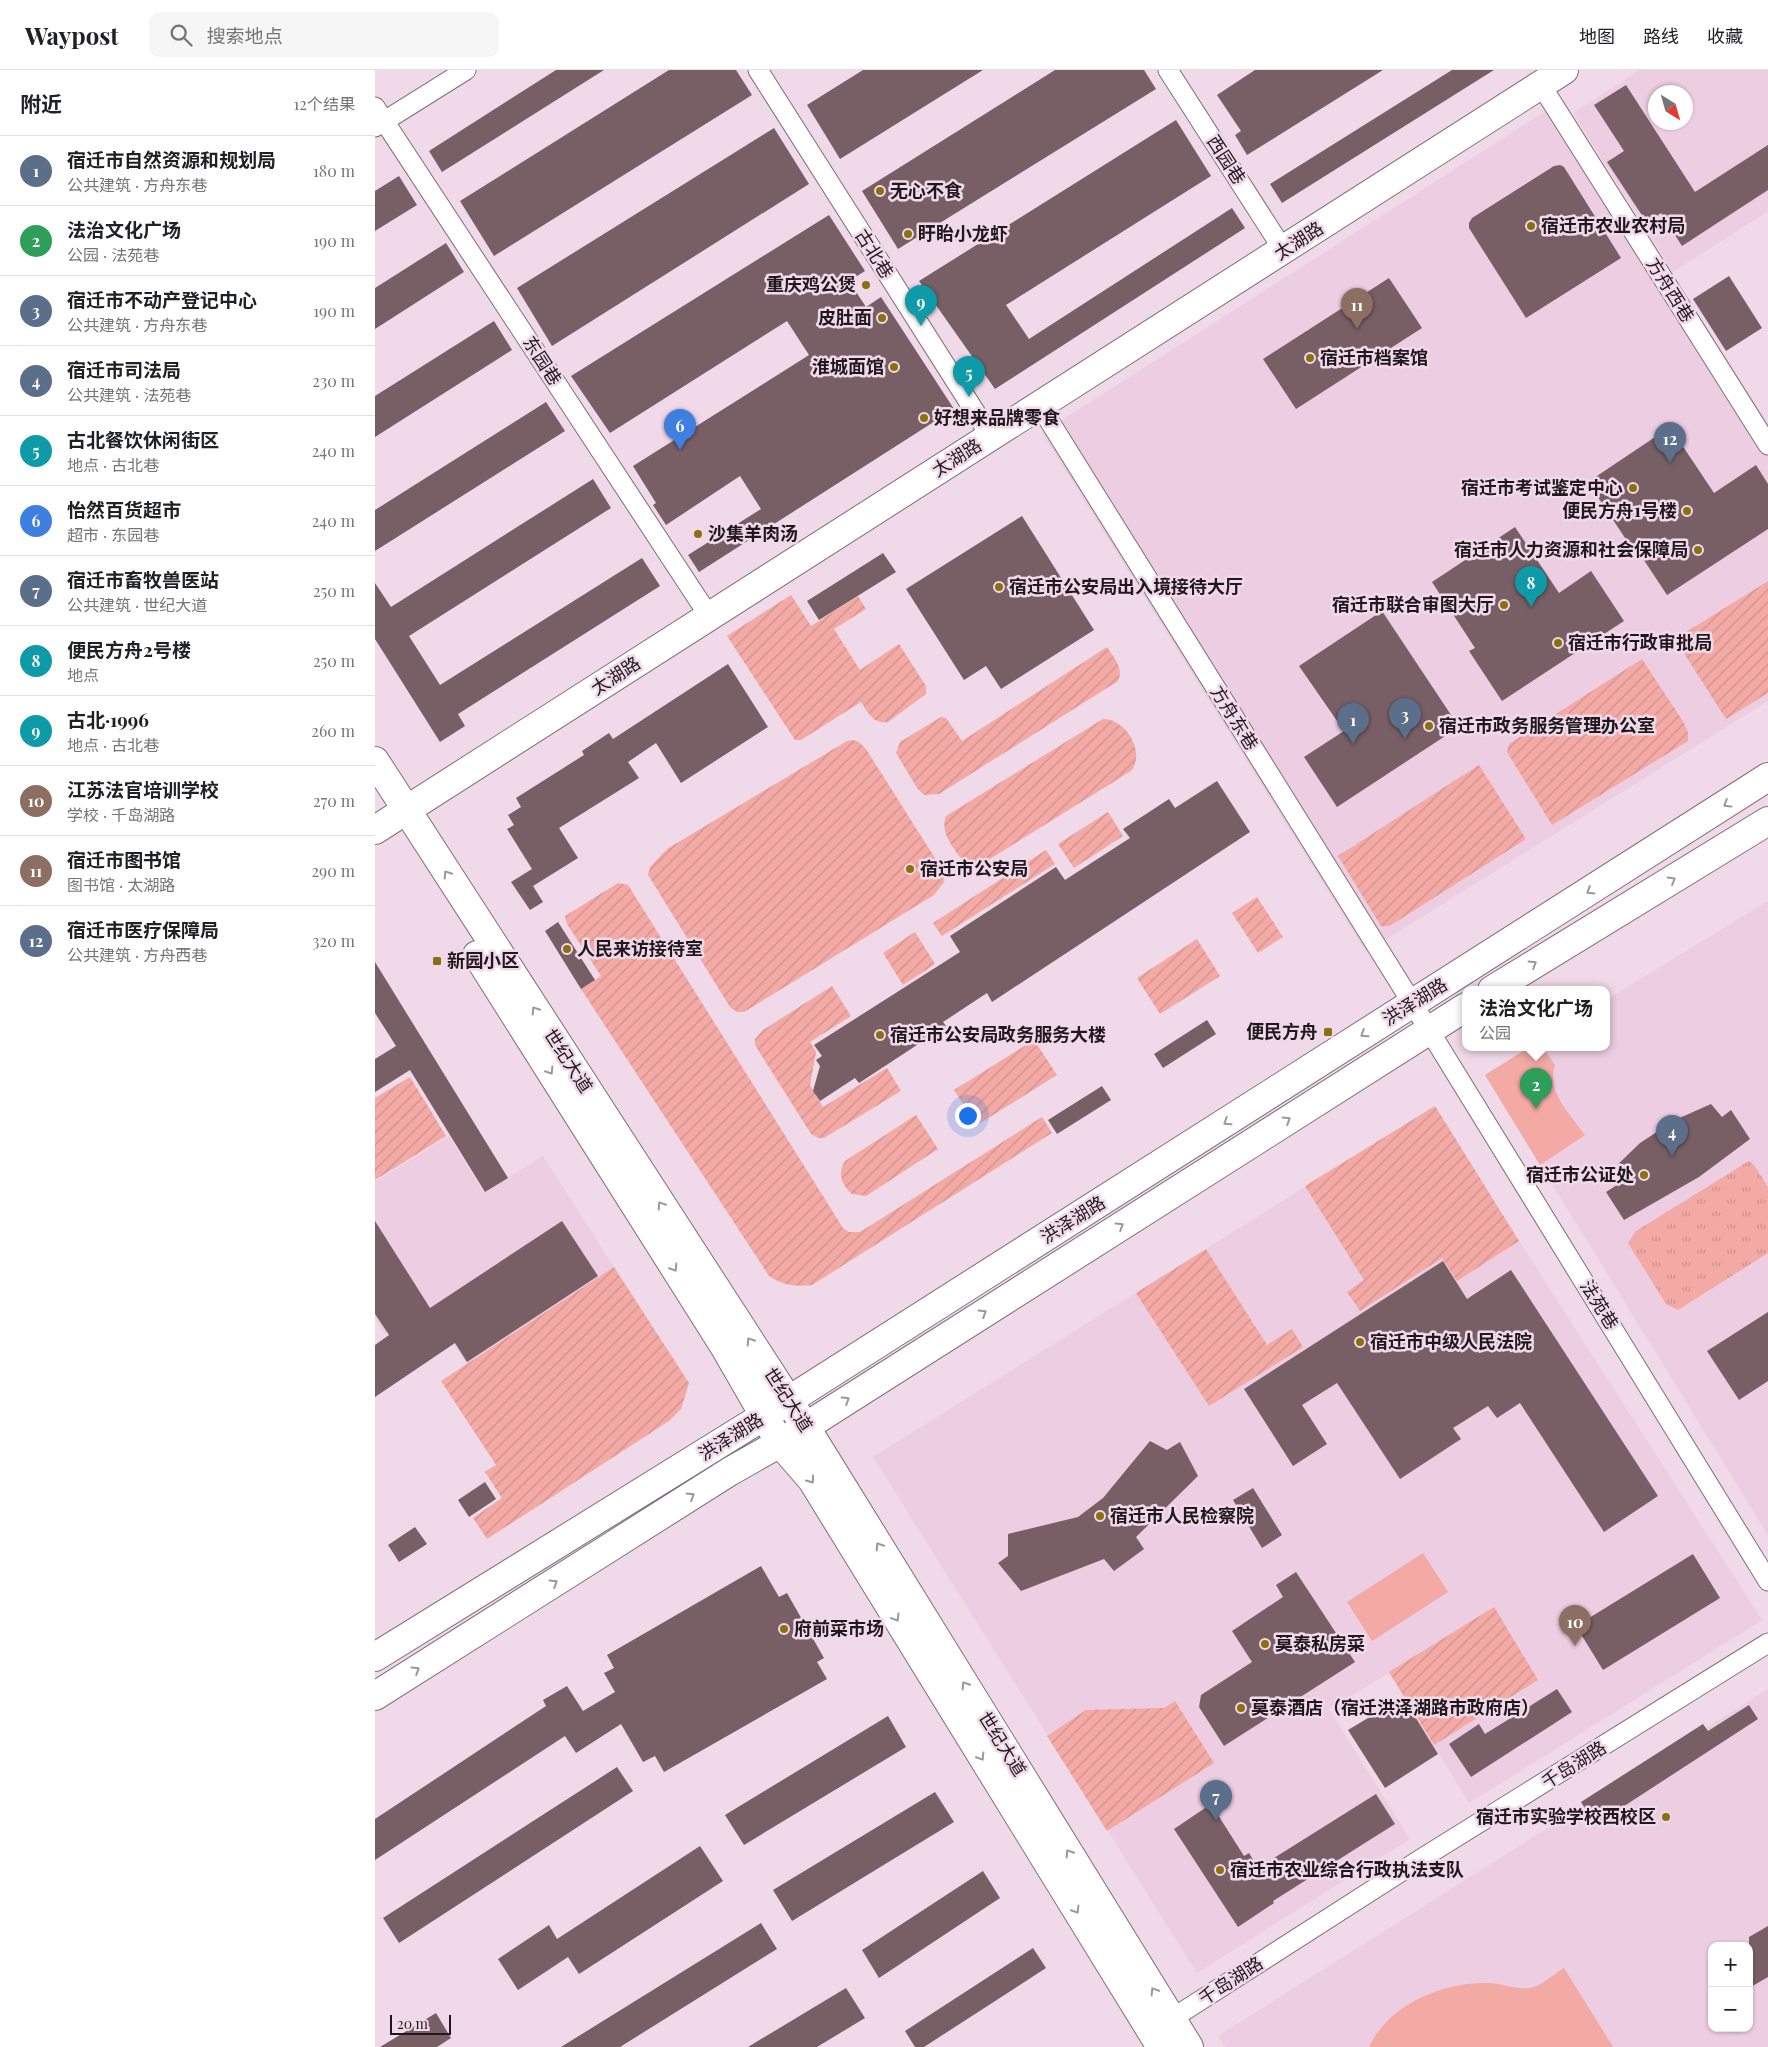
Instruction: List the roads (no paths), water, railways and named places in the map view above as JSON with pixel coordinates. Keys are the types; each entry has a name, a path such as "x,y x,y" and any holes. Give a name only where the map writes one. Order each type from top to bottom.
{"street":[{"path":"378,118 466,70"},
{"name":"古北巷","path":"758,70 991,437"},
{"name":"西园巷","path":"1168,70 1284,251"},
{"name":"太湖路","path":"391,820 1284,251 1564,70"},
{"name":"方舟西巷","path":"1541,85 1768,445"},
{"name":"东园巷","path":"378,118 709,616"},
{"name":"方舟东巷","path":"1040,406 1429,1030"},
{"name":"世纪大道","path":"375,761 391,820 805,1426 1161,2032"},
{"name":"洪泽湖路","path":"375,1657 760,1409 1095,1206 1768,778"},
{"name":"世纪大道","path":"375,793 724,1346 780,1443 812,1480 1161,2032 1189,2047"},
{"path":"1499,986 1766,822"},
{"name":"洪泽湖路","path":"375,1696 729,1472 780,1443 1462,1009"},
{"name":"法苑巷","path":"1429,1030 1768,1581"},
{"name":"千岛湖路","path":"1161,2032 1416,1863 1768,1643"}],"place":[{"name":"无心不食","path":"880,191"},
{"name":"宿迁市农业农村局","path":"1531,226"},
{"name":"盱眙小龙虾","path":"908,234"},
{"name":"重庆鸡公煲","path":"866,285"},
{"name":"皮肚面","path":"882,318"},
{"name":"古北·1996","path":"921,326"},
{"name":"宿迁市图书馆","path":"1357,329"},
{"name":"宿迁市档案馆","path":"1310,358"},
{"name":"淮城面馆","path":"894,367"},
{"name":"古北餐饮休闲街区","path":"969,397"},
{"name":"好想来品牌零食","path":"924,418"},
{"name":"怡然百货超市","path":"680,450"},
{"name":"宿迁市医疗保障局","path":"1670,463"},
{"name":"宿迁市考试鉴定中心","path":"1633,488"},
{"name":"便民方舟1号楼","path":"1687,511"},
{"name":"沙集羊肉汤","path":"698,534"},
{"name":"宿迁市人力资源和社会保障局","path":"1698,550"},
{"name":"宿迁市公安局出入境接待大厅","path":"999,587"},
{"name":"宿迁市联合审图大厅","path":"1504,605"},
{"name":"便民方舟2号楼","path":"1531,607"},
{"name":"宿迁市行政审批局","path":"1558,643"},
{"name":"宿迁市政务服务管理办公室","path":"1429,726"},
{"name":"宿迁市不动产登记中心","path":"1405,739"},
{"name":"宿迁市自然资源和规划局","path":"1353,744"},
{"name":"宿迁市公安局","path":"910,869"},
{"name":"人民来访接待室","path":"567,949"},
{"name":"新园小区","path":"437,961"},
{"name":"便民方舟","path":"1328,1032"},
{"name":"宿迁市公安局政务服务大楼","path":"880,1035"},
{"name":"法治文化广场","path":"1536,1109"},
{"name":"宿迁市司法局","path":"1672,1156"},
{"name":"宿迁市公证处","path":"1644,1175"},
{"name":"宿迁市中级人民法院","path":"1360,1342"},
{"name":"宿迁市人民检察院","path":"1100,1516"},
{"name":"府前菜市场","path":"784,1629"},
{"name":"莫泰私房菜","path":"1265,1644"},
{"name":"江苏法官培训学校","path":"1575,1646"},
{"name":"莫泰酒店（宿迁洪泽湖路市政府店）","path":"1241,1708"},
{"name":"宿迁市实验学校西校区","path":"1666,1817"},
{"name":"宿迁市畜牧兽医站","path":"1216,1821"},
{"name":"宿迁市农业综合行政执法支队","path":"1220,1870"}]}
